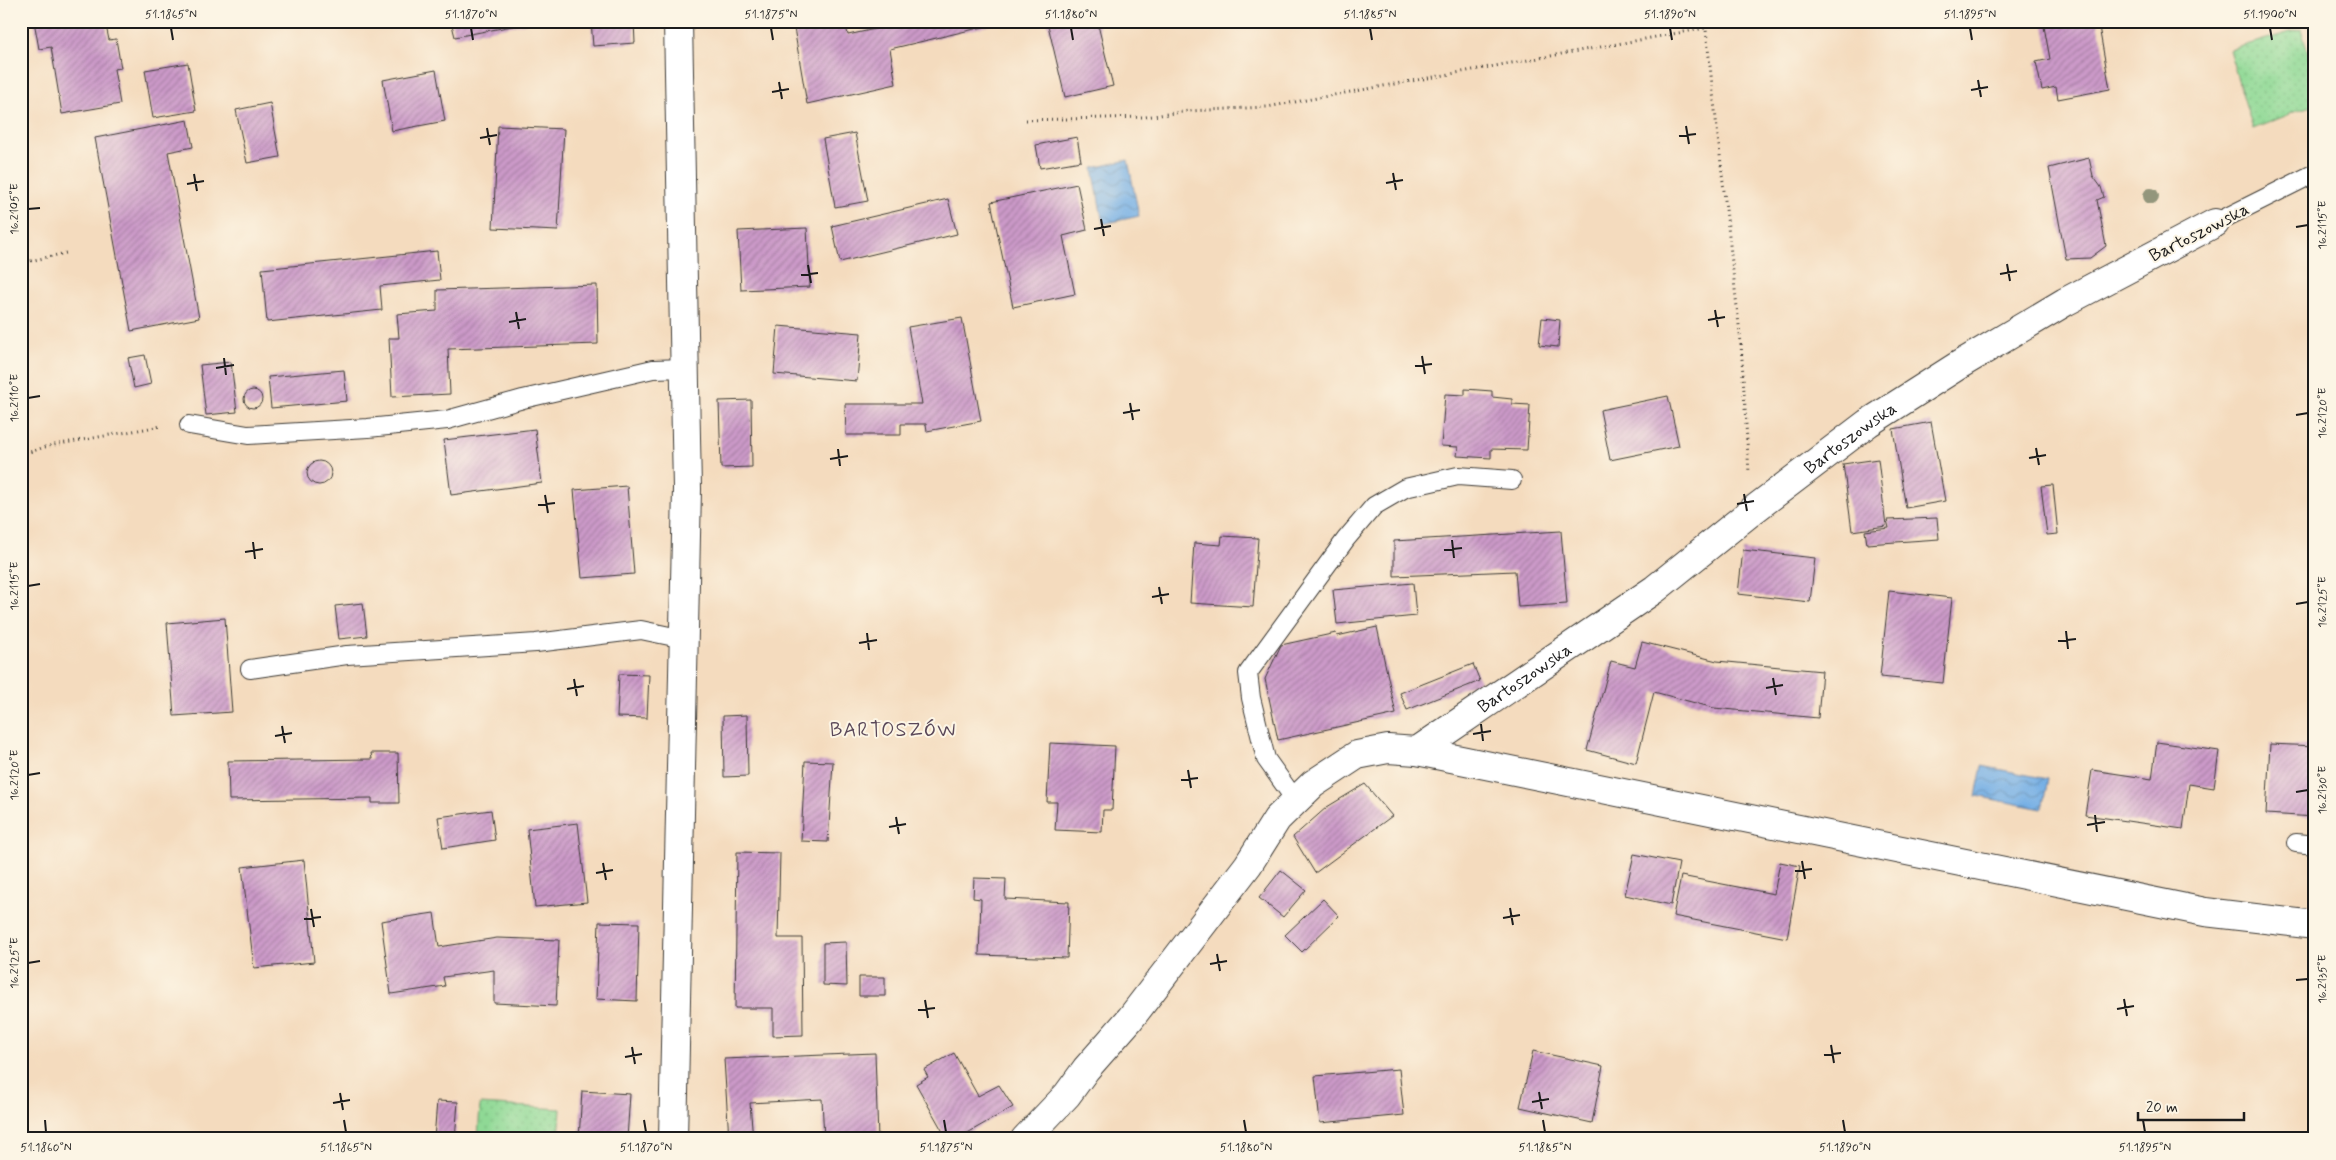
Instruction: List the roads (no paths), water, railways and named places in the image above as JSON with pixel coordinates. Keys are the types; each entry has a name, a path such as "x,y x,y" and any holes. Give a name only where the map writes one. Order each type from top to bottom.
{"street":[{"path":"673,1139 688,489 678,21"},
{"name":"Bartoszowska","path":"1417,751 1655,589 1752,511 1868,423 1959,365 2084,292 2216,223"},
{"path":"1025,1139 1067,1094 1086,1069 1130,1019 1248,865 1277,819 1313,784 1357,755 1388,749 1417,751 2205,912 2315,925"}],"lane":[{"name":"Bartoszowska","path":"2216,223 2315,173"},
{"path":"189,425 248,435 368,428 447,420 523,399 653,369 685,368"},
{"path":"1296,800 1266,759 1250,698 1248,673 1346,540 1374,506 1405,488 1458,476 1512,480"},
{"path":"250,669 347,655 536,643 641,630 684,639"},
{"path":"2296,843 2315,845"}],"water":[{"path":"1128,160 1139,216 1103,224 1093,168"},
{"path":"1982,766 2048,779 2042,809 1976,796"}],"district":[{"name":"BARTOSZÓW","path":"893,729"}]}
